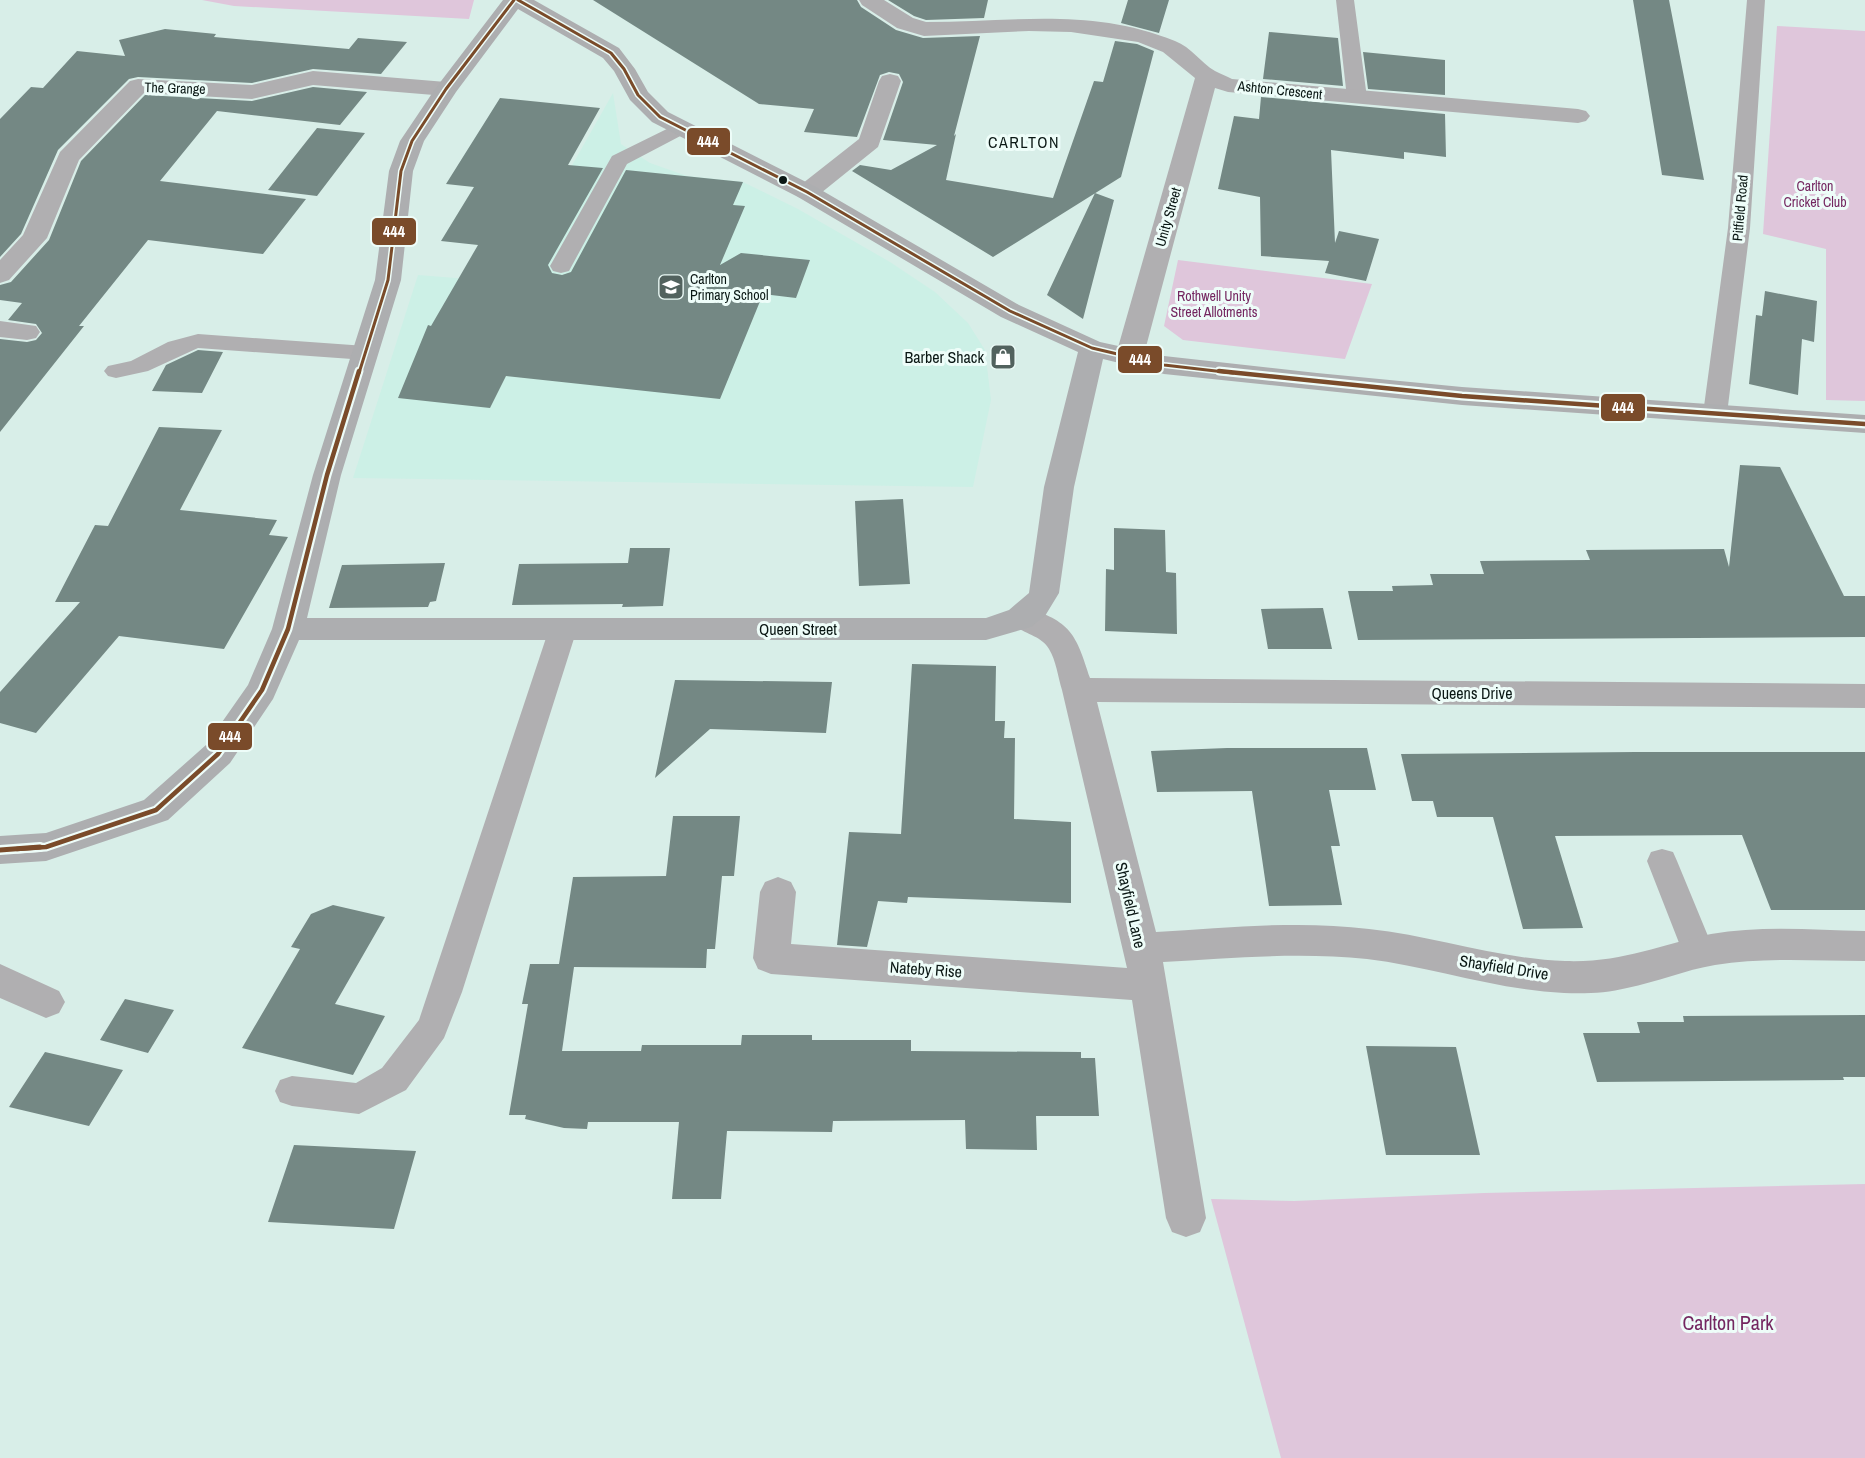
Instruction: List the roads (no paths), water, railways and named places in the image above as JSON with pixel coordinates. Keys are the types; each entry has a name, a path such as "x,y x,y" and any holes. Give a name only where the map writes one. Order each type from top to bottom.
{"street":[{"path":"0,850 46,847 156,810 218,754 262,690 288,629 327,475 388,280 401,171 412,141 447,89 516,0 611,53 624,69 638,95 660,117 807,192 1010,311 1092,348 1164,365 1351,386 1865,424"},
{"name":"Ashton Crescent","path":"870,0 905,23 916,34 1029,24 1071,25 1144,37 1171,47 1207,76 1228,85 1578,116"},
{"name":"Unity Street","path":"1129,358 1207,76"},
{"name":"The Grange","path":"0,275 34,238 69,157 138,86 252,92 313,78 447,89"},
{"path":"807,192 870,141 890,81"},
{"path":"0,329 27,332"},
{"path":"1024,618 1037,607 1044,593 1059,487 1092,348"},
{"name":"Queen Street","path":"288,629 986,629 1006,626 1024,618"},
{"name":"Shayfield Lane","path":"1024,618 1048,629 1064,643 1078,690 1142,948 1186,1218"},
{"name":"Queens Drive","path":"1078,690 1865,696"},
{"name":"Nateby Rise","path":"778,892 771,958 1148,985"},
{"name":"Shayfield Drive","path":"1142,948 1298,940 1367,944 1540,975 1593,977 1642,970 1729,946 1865,946"},
{"path":"0,980 46,1002"}],"lane":[{"path":"1345,0 1357,98"},
{"name":"Pitfield Road","path":"1714,414 1739,228 1756,0"},
{"path":"561,266 619,160 681,128"},
{"path":"264,332 368,344"},
{"path":"116,371 149,364 182,343 198,341 368,344"},
{"path":"292,1091 358,1099 394,1079 432,1028 446,992 563,629"},
{"path":"1662,861 1698,953"}],"place":[{"name":"Carlton Primary School","path":"671,287"},
{"name":"Barber Shack","path":"1003,357"}],"district":[{"name":"CARLTON","path":"1024,142"}],"park label":[{"name":"Carlton Cricket Club","path":"1815,194"},
{"name":"Rothwell Unity Street Allotments","path":"1214,304"},
{"name":"Carlton Park","path":"1728,1323"}]}
